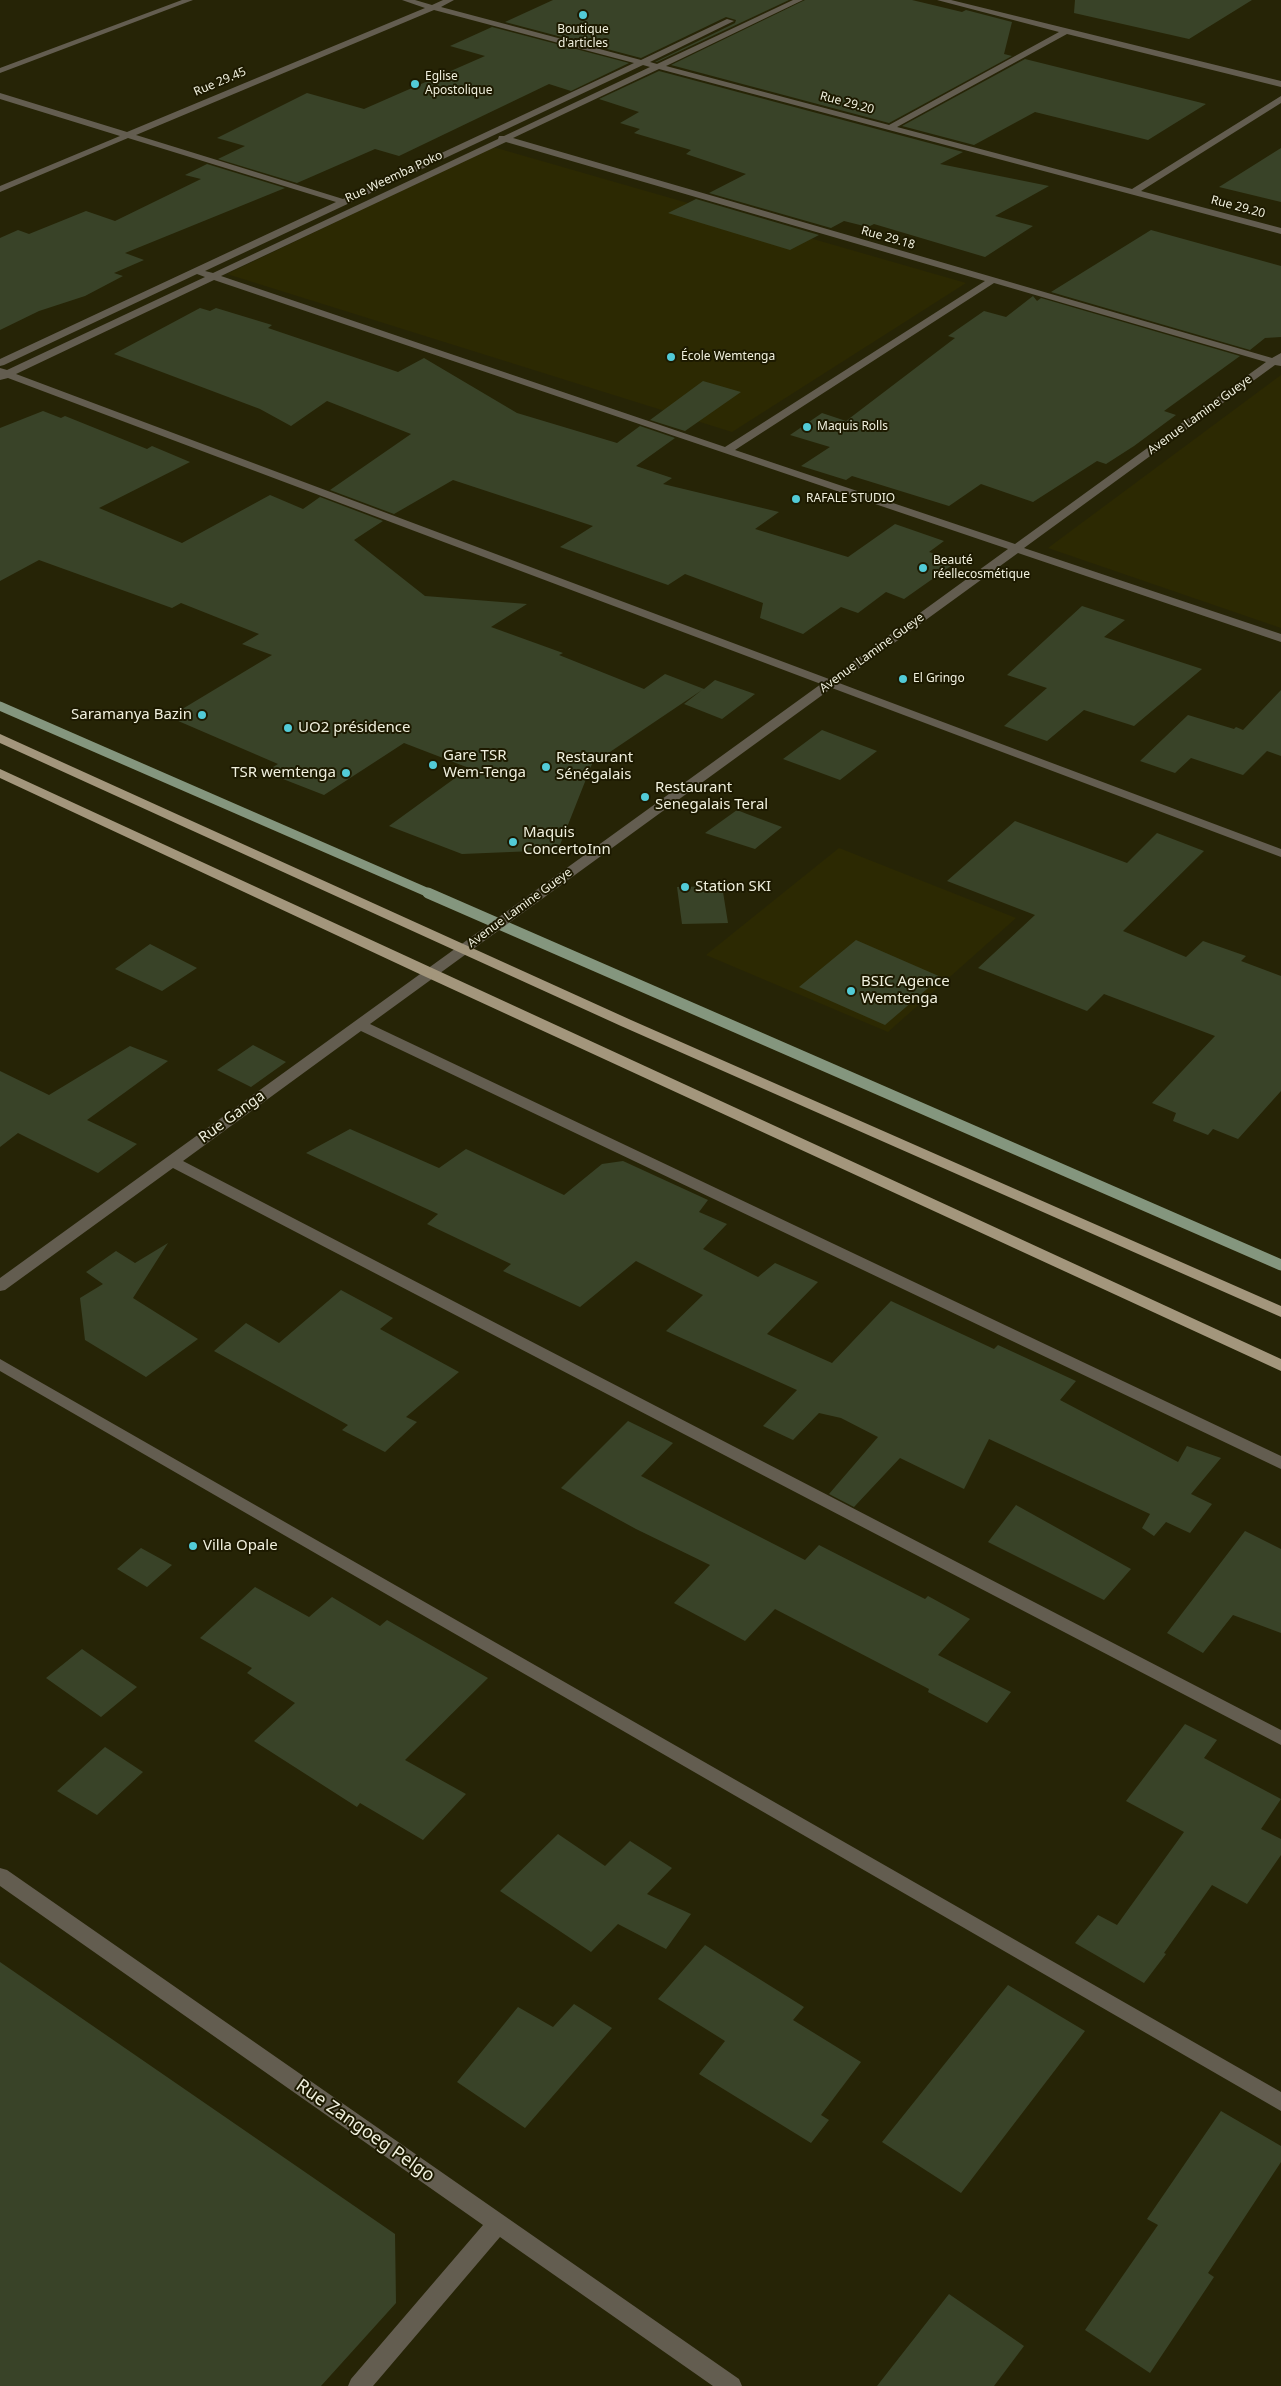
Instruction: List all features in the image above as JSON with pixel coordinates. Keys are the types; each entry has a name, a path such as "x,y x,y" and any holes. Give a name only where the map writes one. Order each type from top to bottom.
{"main road":[{"path":"0,738 464,950 1281,1312"},
{"path":"0,773 431,974 1281,1365"}],"street":[{"path":"0,71 188,0"},
{"name":"Rue 29.20","path":"406,0 1281,231"},
{"name":"Rue 29.45","path":"0,189 450,0"},
{"name":"Rue Weemba Poko","path":"2,374 799,0"},
{"path":"941,0 1281,84"},
{"name":"Rue Weemba Poko","path":"0,363 739,17"},
{"path":"889,128 1066,31"},
{"path":"0,96 344,202"},
{"path":"1134,192 1281,99"},
{"name":"Rue 29.18","path":"489,134 991,281 1279,360"},
{"path":"196,271 727,450 1015,550 1281,638"},
{"path":"727,450 991,281"},
{"name":"Avenue Lamine Gueye","path":"464,950 1279,360"},
{"path":"2,374 1281,853"},
{"name":"Rue Ganga","path":"0,1286 464,950"},
{"path":"360,1025 1281,1463"},
{"path":"172,1161 1281,1738"},
{"path":"0,1364 1281,2102"},
{"name":"Rue Zangoeg Pelgo","path":"0,1876 731,2386"},
{"path":"359,2386 498,2223"}],"shaded area":[{"name":"École Wemtenga","path":"493,147 966,283 732,432 227,274"},
{"path":"1281,375 1281,628 1048,548"},
{"path":"839,848 1016,918 888,1032 706,955"}],"building":[{"path":"553,0 789,0 655,62 735,23 736,20 726,17 641,58 505,22"},
{"path":"805,0 912,0 962,12 966,10 1012,22 1004,54 1012,56 889,123 671,65"},
{"path":"1075,0 1252,0 1189,39 1074,13"},
{"path":"492,27 629,63 571,91 549,84 399,156 375,149 297,183 218,159 245,146 217,138 307,93 364,109 485,56 450,46"},
{"path":"1025,59 1206,104 1148,140 1035,112 974,145 902,126"},
{"path":"659,71 963,152 940,164 1049,186 995,216 1033,226 985,257 874,224 868,227 844,221 831,228 709,193 746,174 686,154 691,150 634,133 640,129 620,123 639,112 599,99"},
{"path":"1281,148 1281,202 1219,187"},
{"path":"207,164 285,188 125,253 144,260 114,273 123,276 85,296 39,311 0,330 0,238 18,230 29,234 86,211 115,221 201,179 185,175"},
{"path":"696,199 819,235 790,250 668,213"},
{"path":"1151,230 1281,266 1281,337 1265,338 1250,350 1051,292"},
{"path":"1033,296 1037,301 1041,298 1240,356 1164,411 1176,415 1134,446 1106,464 1097,461 1033,502 981,484 949,506 852,476 846,480 801,466 830,447 790,435 822,413 846,421 955,338 948,336 984,311 1006,317"},
{"path":"200,308 210,311 216,308 272,325 268,328 398,372 424,358 517,413 617,443 640,426 675,438 636,466 672,478 663,484 779,512 755,529 848,557 895,524 944,541 929,552 958,561 904,599 886,592 858,613 841,607 803,634 760,618 763,603 685,574 668,585 560,547 593,526 453,480 394,514 330,490 411,434 327,401 291,426 260,409 114,354"},
{"path":"703,381 741,392 685,431 650,420"},
{"path":"43,411 61,418 65,416 147,449 152,446 190,462 99,508 182,543 270,495 303,509 320,497 383,521 354,540 425,596 527,604 491,627 563,653 559,655 644,689 665,674 704,689 715,680 755,694 722,719 684,704 702,690 598,760 594,759 558,850 462,854 389,826 469,768 404,743 324,795 265,772 278,764 169,717 272,655 242,644 259,634 181,603 172,608 39,560 0,581 0,428"},
{"path":"1082,606 1125,620 1104,637 1202,669 1134,726 1084,710 1047,741 1004,726 1047,688 1007,675"},
{"path":"1281,690 1281,756 1267,751 1243,775 1191,758 1175,773 1140,761 1188,715 1243,730"},
{"path":"822,730 877,751 840,780 783,759"},
{"path":"737,810 782,827 755,849 705,833"},
{"path":"1015,821 1127,863 1157,833 1204,851 1123,931 1186,957 1203,941 1246,956 1241,961 1281,976 1281,1091 1238,1139 1213,1129 1208,1135 1173,1121 1176,1113 1152,1103 1215,1036 1104,994 1087,1011 978,968 1035,915 947,881"},
{"path":"722,886 728,923 682,924 677,887"},
{"path":"856,940 941,977 885,1025 799,987"},
{"path":"150,944 197,968 162,991 115,969"},
{"path":"253,1045 286,1062 251,1087 217,1070"},
{"path":"130,1046 168,1061 87,1120 137,1144 98,1173 18,1133 0,1147 0,1071 49,1095"},
{"path":"350,1129 439,1168 466,1149 564,1195 602,1164 623,1161 708,1200 699,1212 727,1224 703,1249 758,1277 775,1263 818,1282 767,1334 832,1363 891,1301 994,1349 998,1345 1076,1381 1060,1400 1178,1462 1187,1446 1221,1458 1191,1494 1212,1504 1190,1533 1166,1522 1154,1536 1142,1528 1150,1514 989,1439 964,1489 900,1458 854,1507 829,1494 878,1437 841,1418 819,1413 793,1440 763,1426 797,1390 666,1331 703,1295 636,1261 580,1307 503,1271 511,1264 427,1224 438,1214 306,1153"},
{"path":"168,1243 133,1298 198,1339 146,1377 85,1340 80,1298 103,1284 86,1272 116,1251 135,1263"},
{"path":"341,1290 393,1318 380,1329 459,1372 406,1417 417,1422 385,1452 342,1430 348,1425 214,1351 246,1323 279,1343"},
{"path":"628,1421 673,1443 641,1476 805,1560 819,1545 925,1599 928,1596 970,1619 938,1655 1011,1692 987,1723 928,1692 929,1689 775,1609 745,1641 674,1603 710,1565 636,1529 561,1488"},
{"path":"1016,1505 1131,1569 1104,1600 988,1542"},
{"path":"1245,1531 1281,1549 1281,1633 1233,1615 1203,1653 1167,1633"},
{"path":"141,1548 172,1565 147,1587 117,1569"},
{"path":"255,1587 309,1617 332,1597 380,1626 387,1620 488,1678 405,1760 466,1794 423,1840 360,1803 357,1807 254,1741 295,1703 247,1673 252,1668 200,1638"},
{"path":"82,1649 137,1687 101,1717 46,1678"},
{"path":"1185,1724 1217,1740 1204,1758 1281,1799 1261,1829 1281,1839 1281,1855 1247,1904 1212,1885 1164,1953 1166,1954 1144,1983 1075,1943 1098,1915 1117,1925 1184,1832 1126,1801"},
{"path":"105,1747 143,1772 97,1815 57,1791"},
{"path":"558,1834 605,1866 630,1841 672,1868 647,1894 691,1914 666,1949 618,1924 591,1952 500,1891"},
{"path":"705,1945 804,2007 793,2020 861,2062 821,2115 829,2120 811,2143 699,2074 725,2041 658,1999"},
{"path":"0,1962 395,2234 396,2303 321,2386 0,2386"},
{"path":"1008,1985 1085,2031 961,2193 882,2142"},
{"path":"574,2004 612,2028 525,2128 457,2082 518,2007 553,2027"},
{"path":"1221,2111 1281,2146 1281,2162 1208,2273 1214,2277 1150,2373 1085,2330 1158,2225 1147,2219"},
{"path":"949,2294 1024,2346 994,2386 877,2386"}],"waterway":[{"path":"0,706 431,894"},
{"path":"428,893 1281,1265"}],"place":[{"name":"Boutique d'articles","path":"583,15"},
{"name":"Eglise Apostolique","path":"415,84"},
{"name":"École Wemtenga","path":"671,357"},
{"name":"Maquis Rolls","path":"807,427"},
{"name":"RAFALE STUDIO","path":"796,499"},
{"name":"Beauté réellecosmétique","path":"923,568"},
{"name":"El Gringo","path":"903,679"},
{"name":"Saramanya Bazin","path":"202,715"},
{"name":"UO2 présidence","path":"288,728"},
{"name":"Gare TSR Wem-Tenga","path":"433,765"},
{"name":"Restaurant Sénégalais","path":"546,767"},
{"name":"TSR wemtenga","path":"346,773"},
{"name":"Restaurant Senegalais Teral","path":"645,797"},
{"name":"Maquis ConcertoInn","path":"513,842"},
{"name":"Station SKI","path":"685,887"},
{"name":"BSIC Agence Wemtenga","path":"851,991"},
{"name":"Villa Opale","path":"193,1546"}]}
